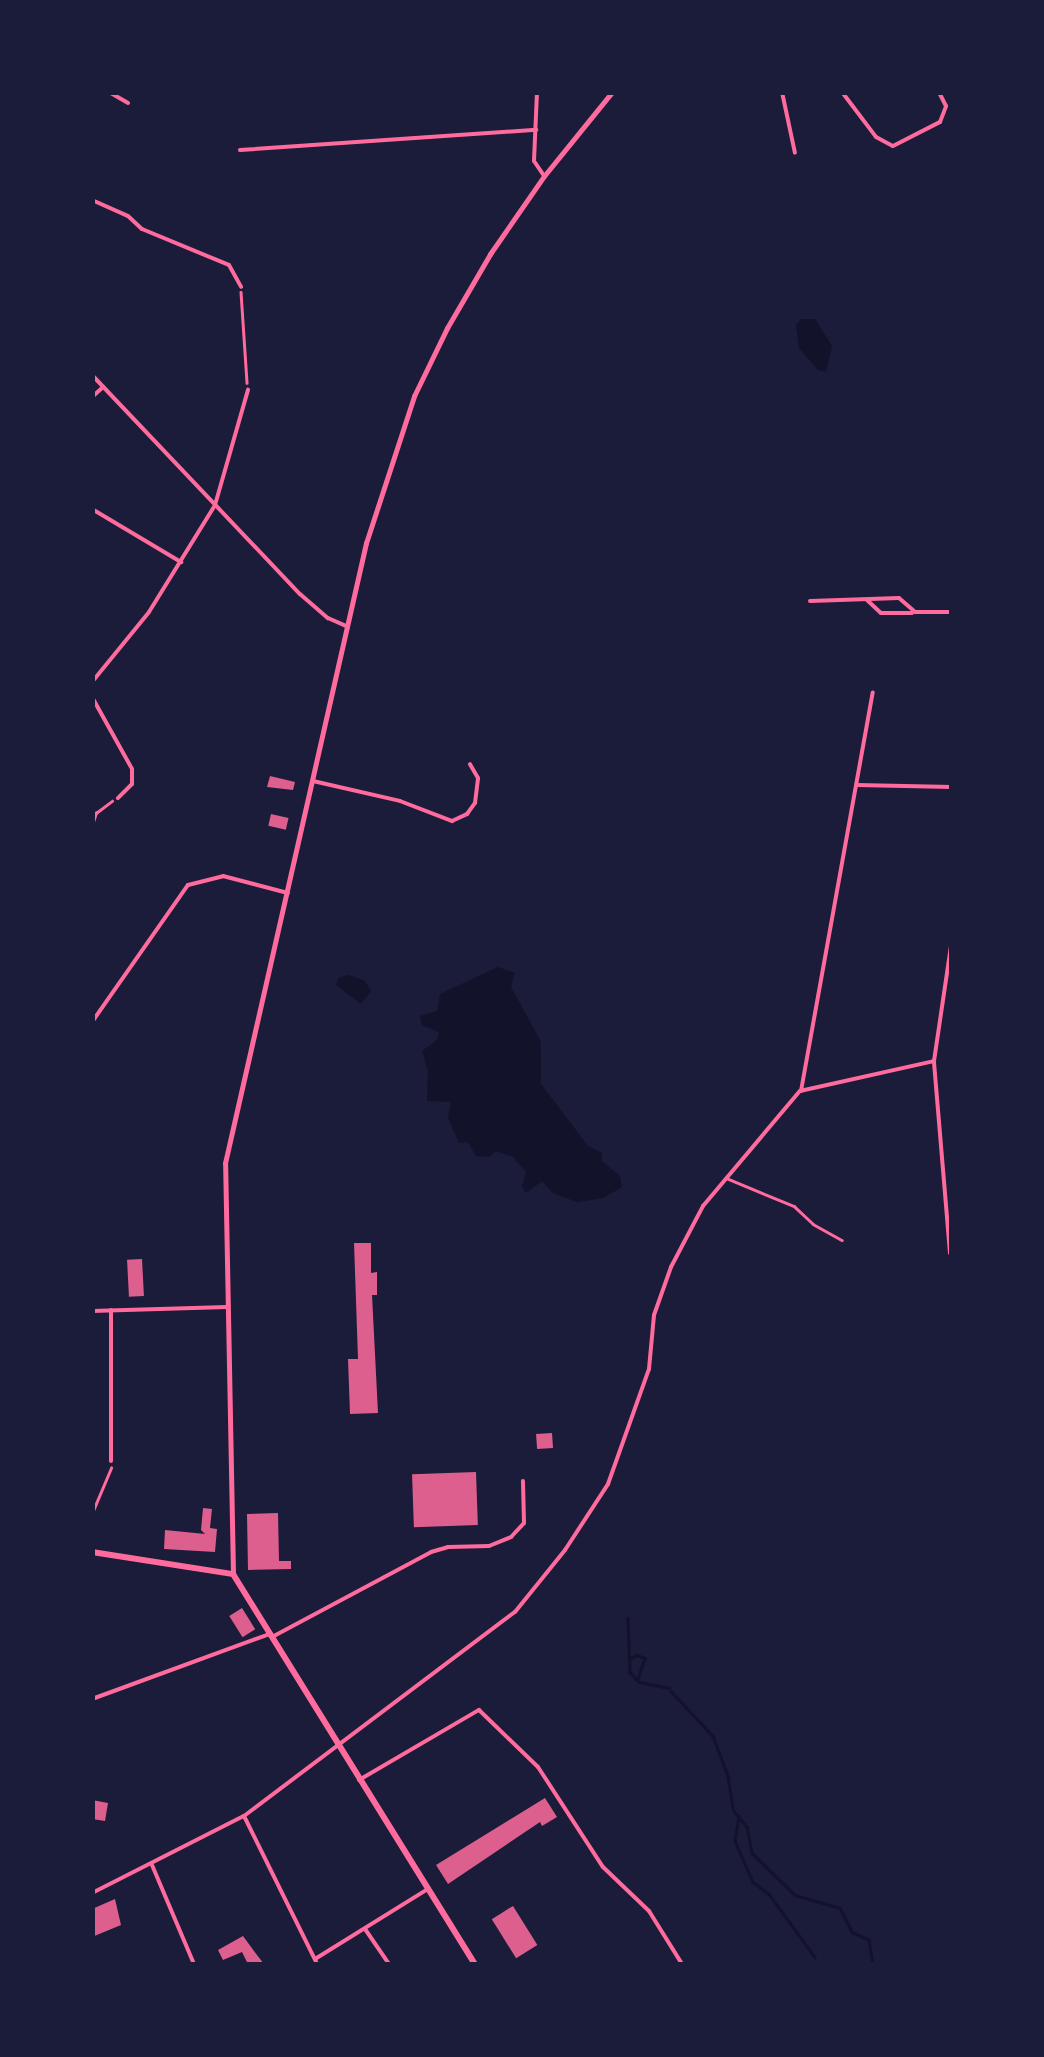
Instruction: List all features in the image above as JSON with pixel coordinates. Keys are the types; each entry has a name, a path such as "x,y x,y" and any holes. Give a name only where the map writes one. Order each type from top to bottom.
{"main road":[{"path":"92,1552 233,1574 475,1964"}],"street":[{"path":"108,92 128,102"},
{"path":"537,92 534,161 544,176"},
{"path":"233,1574 225,1163 378,498 414,396 480,271 544,176 612,92"},
{"path":"782,92 795,153"},
{"path":"842,92 876,136 893,146 940,122 946,106 939,92"},
{"path":"240,150 536,130"},
{"path":"92,200 128,216 142,229 228,265 241,286"},
{"path":"92,375 321,614 348,627"},
{"path":"92,397 104,387"},
{"path":"92,682 149,612 216,505 248,390"},
{"path":"92,509 181,562"},
{"path":"810,601 900,598 914,612"},
{"path":"867,600 882,613 952,612"},
{"path":"92,1893 244,1816 339,1746 511,1615 585,1522 608,1484 644,1384 654,1316 670,1267 692,1222 800,1091 873,692"},
{"path":"92,697 132,769 132,784 118,798"},
{"path":"313,781 400,801 455,821 467,814 477,795 478,778 470,764"},
{"path":"857,785 952,787"},
{"path":"92,1022 188,885 222,876 288,893"},
{"path":"950,1254 934,1061 952,939"},
{"path":"800,1091 934,1061"},
{"path":"92,1311 227,1307"},
{"path":"110,1460 112,1310"},
{"path":"92,1699 272,1636 439,1548 488,1546 511,1537 524,1523 523,1481"},
{"path":"359,1780 479,1710 538,1767 603,1867 649,1911 679,1963"},
{"path":"244,1816 316,1962 428,1889"},
{"path":"152,1865 194,1964"},
{"path":"366,1928 389,1964"}],"lane":[{"path":"725,1178 794,1206 813,1224 842,1240"}],"path":[{"path":"241,286 248,390"},
{"path":"92,825 96,813 110,802"},
{"path":"92,1513 113,1465 110,1460"}],"shaded area":[{"path":"801,319 815,319 832,346 826,372 818,370 799,348 796,325"},
{"path":"498,967 515,973 511,987 541,1042 541,1084 588,1146 602,1153 602,1161 620,1176 622,1187 603,1198 577,1202 553,1193 542,1181 526,1193 522,1186 526,1172 513,1157 496,1151 489,1157 476,1156 468,1142 459,1143 448,1118 451,1102 427,1101 428,1071 422,1051 437,1040 439,1032 422,1025 420,1016 437,1011 440,994"},
{"path":"349,975 365,981 371,991 361,1004 336,985 338,978"}],"building":[{"path":"270,776 295,782 293,790 267,787"},
{"path":"271,814 289,818 286,830 268,826"},
{"path":"354,1243 371,1243 371,1273 377,1272 377,1295 372,1295 378,1413 350,1414 348,1359 358,1359"},
{"path":"142,1259 144,1296 129,1297 127,1260"},
{"path":"552,1433 553,1448 537,1449 536,1434"},
{"path":"476,1472 478,1525 414,1527 412,1474"},
{"path":"203,1508 212,1509 210,1528 217,1529 215,1552 164,1549 165,1530 205,1534 201,1530"},
{"path":"278,1513 279,1561 291,1561 291,1569 248,1570 247,1514"},
{"path":"242,1608 255,1629 243,1637 229,1616"},
{"path":"545,1798 557,1817 542,1826 540,1822 448,1884 436,1865"},
{"path":"92,1800 108,1803 105,1821 92,1819"},
{"path":"115,1899 121,1925 92,1937 92,1909"},
{"path":"513,1906 537,1945 516,1958 492,1919"},
{"path":"243,1936 264,1964 248,1964 242,1952 223,1960 218,1950"}],"waterway":[{"path":"628,1618 630,1672 639,1682 669,1688"},
{"path":"629,1659 637,1655 645,1658 638,1679"},
{"path":"671,1691 713,1736 728,1776 733,1808"},
{"path":"734,1811 747,1827 752,1853 795,1895 840,1908 852,1932 869,1940 873,1964"},
{"path":"739,1816 735,1841 753,1882 769,1894 815,1957"}]}
